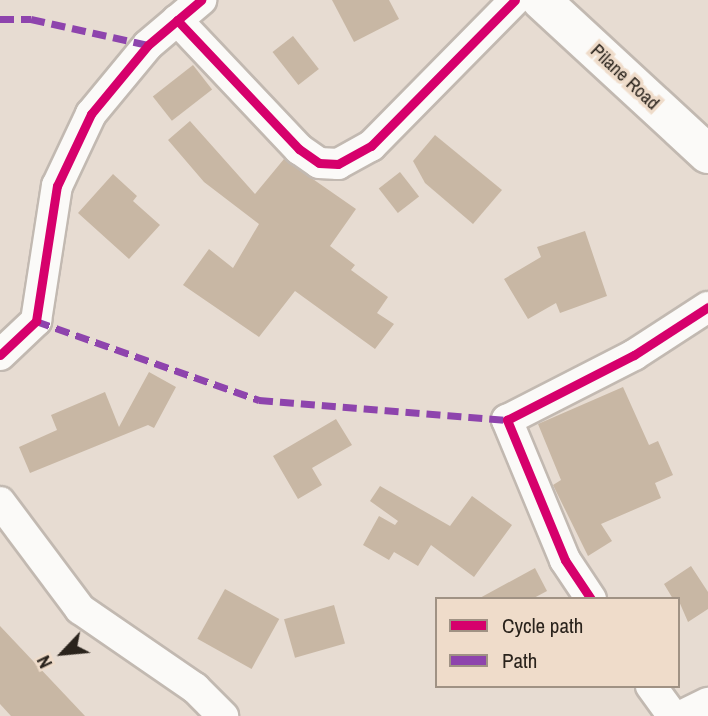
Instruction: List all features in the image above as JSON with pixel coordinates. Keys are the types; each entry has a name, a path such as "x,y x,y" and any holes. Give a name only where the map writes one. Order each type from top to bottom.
{"main road":[{"name":"Pilane Road","path":"541,0 708,154"}],"street":[{"path":"0,355 36,321 57,186 90,114 148,45 201,0"},
{"path":"177,20 299,149 319,163 338,164 371,146 515,0"},
{"path":"590,597 565,560 507,420 634,355 708,307"},
{"path":"0,502 80,609 195,688 223,716"},
{"path":"652,688 673,716"},
{"path":"681,716 708,703"}],"building":[{"path":"332,0 389,0 399,19 354,42"},
{"path":"293,36 319,69 298,85 273,52"},
{"path":"193,65 212,89 172,121 153,96"},
{"path":"190,121 255,194 284,159 356,209 330,246 355,265 351,270 388,297 377,313 394,324 375,349 295,291 259,337 183,285 209,249 233,268 259,224 204,182 168,140"},
{"path":"435,135 502,190 473,224 425,183 413,161"},
{"path":"400,172 419,196 398,213 379,189"},
{"path":"113,174 137,196 133,201 160,225 129,259 78,213"},
{"path":"585,231 607,296 560,313 556,303 528,319 504,279 541,257 537,247"},
{"path":"149,372 176,387 154,428 148,425 30,473 19,447 57,430 51,415 105,392 119,427"},
{"path":"623,387 649,445 658,441 673,475 655,483 661,498 601,524 612,541 588,556 553,485 561,480 538,424"},
{"path":"336,419 352,445 312,468 322,485 298,499 273,456"},
{"path":"380,486 450,526 472,496 512,525 474,577 431,545 418,566 394,552 389,560 363,545 379,516 395,525 398,521 370,501"},
{"path":"691,566 708,592 708,609 688,622 680,597 672,597 664,584"},
{"path":"535,568 547,591 536,597 482,597"},
{"path":"225,589 279,619 252,669 197,639"},
{"path":"334,605 345,643 295,658 284,619"},
{"path":"0,626 85,716 11,716 0,704"}],"marked path":[{"path":"0,19 31,19 148,45"},
{"path":"36,321 259,400 507,420"}],"cycle path":[{"path":"0,355 36,321 57,186 91,114 148,45 201,0"},
{"path":"177,20 299,149 319,163 338,164 371,146 515,0"},
{"path":"590,597 565,560 507,420 634,355 708,307"}]}
